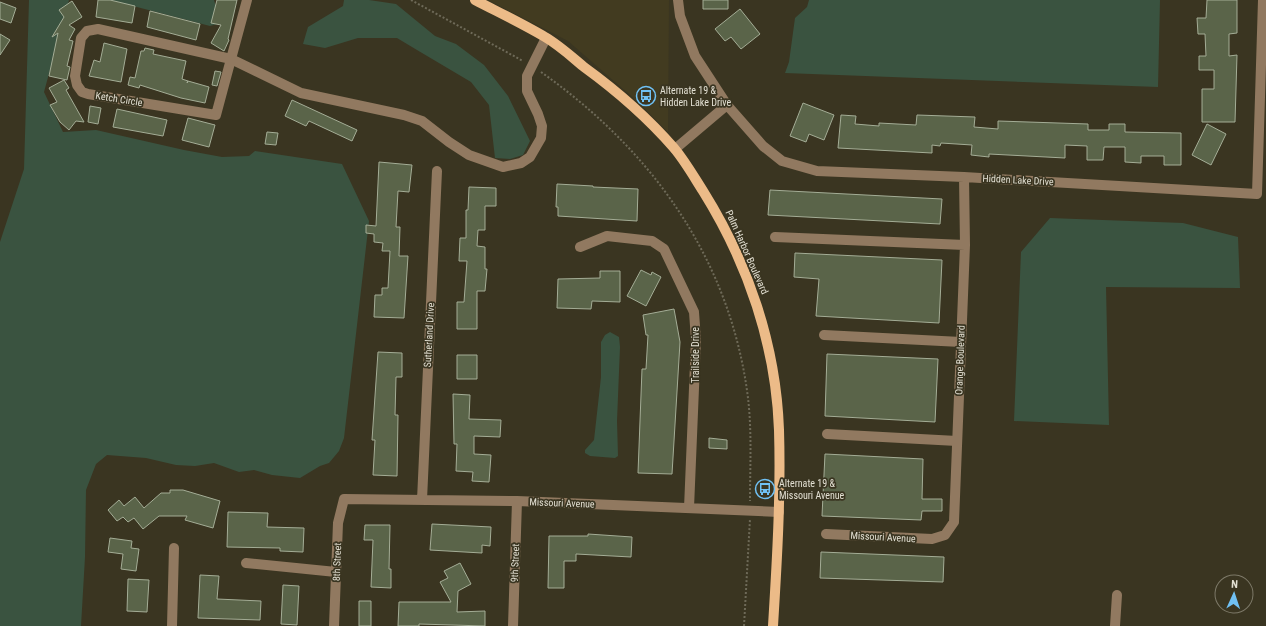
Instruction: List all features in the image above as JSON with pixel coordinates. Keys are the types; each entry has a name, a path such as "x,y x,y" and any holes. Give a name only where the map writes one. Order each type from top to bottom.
{"main road":[{"name":"Palm Harbor Boulevard","path":"475,0 546,38 611,86 638,110 675,149 717,214 730,238 756,303 766,337 773,371 779,429 779,512 773,626"}],"street":[{"name":"Ketch Circle","path":"231,59 98,29 87,31 81,38 75,76 77,85 82,92 88,94 216,115 247,0"},
{"name":"Hidden Lake Drive","path":"678,0 680,16 695,56 727,105 763,146 782,161 817,171 964,176 1257,194 1263,0"},
{"path":"231,59 301,94 404,115 422,121 469,155 503,166 522,163 530,157 541,138 542,126 527,91 527,76 546,38"},
{"path":"675,149 727,105"},
{"name":"Sutherland Drive","path":"422,500 437,171"},
{"name":"Orange Boulevard","path":"941,537 945,535 954,522 965,245 964,176"},
{"name":"Trailside Drive","path":"580,248 607,236 652,241 664,249 694,312 696,340 689,508"},
{"path":"775,237 965,245"},
{"path":"824,336 961,342"},
{"path":"827,434 957,441"},
{"name":"Missouri Avenue","path":"344,499 517,501 779,512"},
{"name":"8th Street","path":"334,626 338,523 344,499"},
{"name":"9th Street","path":"513,626 517,501"},
{"name":"Missouri Avenue","path":"826,534 916,539 941,537"},
{"path":"172,626 174,548"},
{"path":"246,563 336,572"},
{"path":"1114,626 1117,595"}],"path":[{"path":"411,0 532,66 556,82 605,123 676,205 698,244 727,304 746,387 750,430 750,510 744,626"}],"shaded area":[{"path":"29,0 69,0 44,92 63,132 96,130 222,157 249,156 255,151 342,164 369,221 344,438 339,451 329,463 320,466 300,478 272,475 254,470 239,472 214,463 195,466 176,465 146,458 107,455 96,464 86,490 85,557 81,626 0,626 0,242 24,169"},
{"path":"110,0 214,0 221,23 210,26"},
{"path":"344,0 369,0 396,4 435,36 456,44 484,65 508,96 530,141 523,155 510,159 495,158 489,105 471,82 397,38 358,38 325,48 303,44 308,27 343,6"},
{"path":"488,0 669,0 668,132 638,102 568,41"},
{"path":"809,0 1160,0 1158,87 785,73 789,62 795,18 807,7"},
{"path":"1050,218 1183,223 1238,237 1240,288 1106,287 1109,425 1014,421 1021,252"},
{"path":"610,332 619,337 620,347 617,421 618,456 615,458 590,456 585,453 585,450 594,440 601,377 601,342 605,335"}],"building":[{"path":"98,0 110,0 135,6 132,23 96,17"},
{"path":"217,0 237,0 229,40 224,51 211,43 221,25 211,23"},
{"path":"703,0 728,0 728,9 703,9"},
{"path":"1207,0 1237,0 1237,33 1229,34 1229,56 1237,55 1235,122 1202,122 1202,89 1214,89 1214,70 1199,70 1199,56 1206,56 1205,34 1198,34 1197,18 1206,18"},
{"path":"72,1 82,17 69,25 75,29 69,40 73,41 67,66 70,67 67,80 49,76 58,33 52,37 64,17 59,10"},
{"path":"0,2 16,8 11,23 0,19"},
{"path":"740,9 760,34 741,49 731,37 725,41 715,29"},
{"path":"150,11 200,24 196,40 147,27"},
{"path":"0,34 10,40 0,55"},
{"path":"104,43 127,49 121,82 89,76 94,60 100,62"},
{"path":"145,48 154,50 153,54 186,61 182,79 209,87 205,103 181,98 140,85 139,88 128,85 130,77 135,78 141,51 144,51"},
{"path":"215,71 221,72 217,86 212,85"},
{"path":"64,80 69,88 66,90 84,122 76,121 69,130 60,122 50,105 57,102 49,88"},
{"path":"292,100 357,130 352,141 309,121 306,126 285,116"},
{"path":"803,103 834,115 824,140 809,134 806,142 790,136"},
{"path":"90,106 101,108 98,124 88,122"},
{"path":"117,109 167,120 163,136 113,127"},
{"path":"841,115 856,116 855,124 879,126 879,123 916,125 917,115 975,117 974,127 998,129 998,121 1088,124 1088,130 1109,130 1109,124 1125,124 1125,132 1181,133 1181,165 1164,165 1164,156 1141,156 1141,163 1125,162 1125,147 1104,147 1103,160 1087,160 1087,146 1065,145 1065,158 989,154 989,157 971,155 972,145 941,143 940,146 932,145 932,153 838,148"},
{"path":"188,118 215,125 209,147 182,140"},
{"path":"1207,124 1226,134 1211,165 1192,155"},
{"path":"267,132 278,133 276,145 265,144"},
{"path":"379,162 412,165 409,192 398,191 396,227 400,227 399,256 408,256 404,318 374,317 375,295 382,295 382,288 388,288 390,251 382,251 383,243 374,242 374,234 366,233 366,225 376,226"},
{"path":"557,184 638,189 637,221 558,216 558,207 556,207"},
{"path":"469,187 496,188 496,206 485,206 485,230 478,230 477,246 485,247 485,269 487,269 485,291 477,291 477,329 457,329 457,302 464,302 467,261 459,261 460,238 466,238 466,210 468,210"},
{"path":"770,190 942,199 940,224 768,215"},
{"path":"795,253 942,260 939,323 816,316 819,279 794,277"},
{"path":"641,270 651,275 652,272 661,277 646,306 627,296"},
{"path":"600,271 620,271 620,302 592,301 591,309 557,308 558,279 600,278"},
{"path":"674,309 680,342 672,474 638,473 642,369 646,369 648,335 646,335 643,315"},
{"path":"378,352 402,353 402,377 396,377 395,415 398,415 397,476 373,475 375,440 372,440"},
{"path":"827,354 938,359 935,422 825,416"},
{"path":"457,355 477,355 477,379 457,379"},
{"path":"453,394 470,395 469,419 501,420 500,437 474,436 474,454 491,455 489,482 472,481 473,472 456,471 457,444 454,444"},
{"path":"709,438 727,440 727,449 709,448"},
{"path":"825,454 923,459 922,499 942,499 942,511 922,511 921,520 822,516"},
{"path":"170,490 183,490 220,501 213,528 185,520 187,516 159,516 143,529 134,518 128,522 123,517 117,521 108,510 119,500 124,506 135,497 144,508 161,493 170,493"},
{"path":"228,512 268,513 267,527 304,528 303,552 280,551 280,548 227,547"},
{"path":"432,524 491,527 490,546 482,545 482,553 430,550"},
{"path":"365,525 390,525 389,569 391,569 391,588 371,587 373,540 364,540"},
{"path":"588,534 632,537 631,557 576,554 576,561 564,561 564,588 548,588 549,536 588,536"},
{"path":"110,538 132,541 131,548 139,549 136,571 121,569 123,554 108,552"},
{"path":"821,552 944,557 943,582 820,578"},
{"path":"460,563 471,584 458,591 457,612 485,611 485,626 419,624 419,626 398,626 399,602 451,602 440,582 448,578 444,571"},
{"path":"200,575 219,576 217,599 261,601 260,620 198,618"},
{"path":"128,579 149,580 147,612 127,611"},
{"path":"283,585 299,586 297,625 281,624"},
{"path":"359,601 371,601 371,626 359,626"}],"place":[{"name":"Alternate 19 & Hidden Lake Drive","path":"646,96"},
{"name":"Alternate 19 & Missouri Avenue","path":"765,489"}]}
